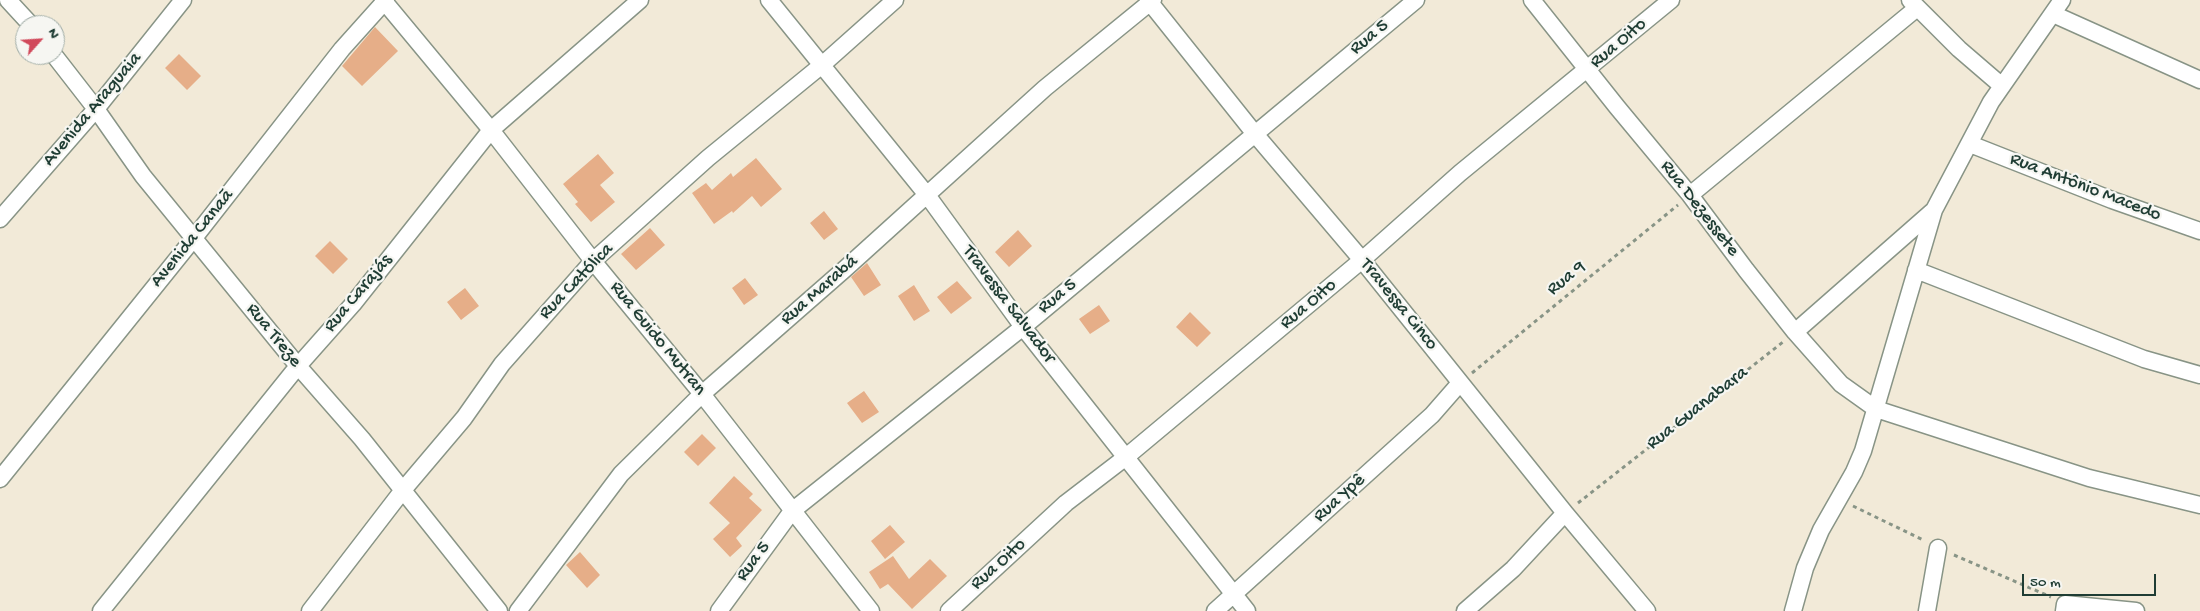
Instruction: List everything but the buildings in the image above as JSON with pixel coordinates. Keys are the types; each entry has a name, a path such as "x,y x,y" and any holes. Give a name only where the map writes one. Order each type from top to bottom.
{"street":[{"path":"8,0 22,15"},
{"name":"Avenida Araguaia","path":"0,218 96,110 183,0"},
{"name":"Rua Guido Mutran","path":"384,0 491,130 593,261 702,394 871,611"},
{"name":"Avenida Canaã","path":"0,479 194,238 342,49 384,0"},
{"name":"Rua Carajás","path":"102,611 298,366 353,304 491,130 640,0"},
{"name":"Travessa Salvador","path":"769,0 927,196 1022,326 1246,611"},
{"name":"Rua Católica","path":"310,611 403,490 464,418 502,364 593,261 708,158 822,65 895,0"},
{"name":"Rua 5","path":"719,611 792,511 1022,326 1416,0"},
{"name":"Rua Dezessete","path":"1532,0 1587,71 1690,196 1795,332 1841,384 1876,408 2089,478 2200,505"},
{"name":"Rua Oito","path":"949,611 1066,503 1126,457 1362,260 1460,173 1587,71 1671,0"},
{"name":"Travessa Cinco","path":"1150,1 1255,134 1362,260 1565,513 1647,611"},
{"name":"Rua Marabá","path":"518,611 621,474 702,394 927,196 1045,88 1150,1"},
{"path":"1690,196 1914,4 2002,86"},
{"path":"1793,611 1805,568 1822,530 1857,465 1876,408 1934,210 1991,102 2058,7 2200,80"},
{"name":"Rua Treze","path":"62,65 143,176 298,366 403,490 499,611"},
{"name":"Rua Antônio Macedo","path":"1970,144 2112,200 2200,231"},
{"path":"1795,332 1934,210"},
{"path":"1916,270 2144,359 2200,375"},
{"name":"Rua Ypê","path":"1215,611 1234,596 1432,415 1460,383"},
{"path":"1465,611 1513,569 1565,513"},
{"path":"1927,611 1938,548"},
{"path":"2065,607 2136,611"}],"path":[{"name":"Rua 9","path":"1460,383 1690,196"},
{"name":"Rua Guanabara","path":"1565,513 1795,332"},
{"path":"1839,499 1938,548 2065,607"}]}
